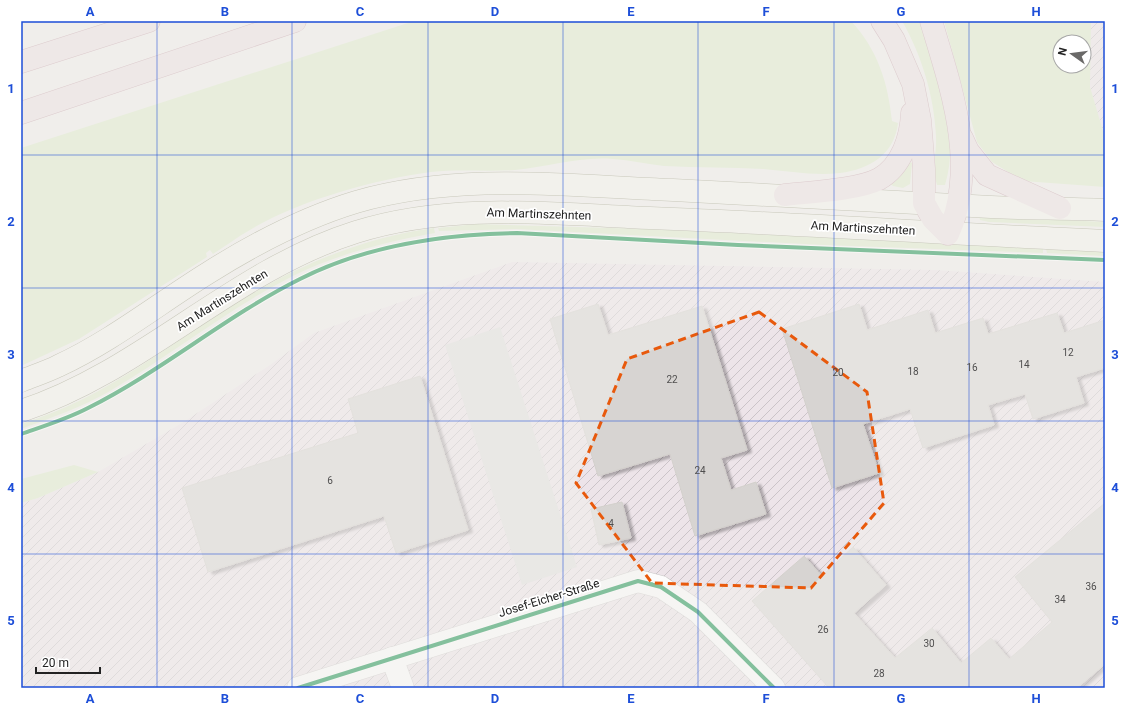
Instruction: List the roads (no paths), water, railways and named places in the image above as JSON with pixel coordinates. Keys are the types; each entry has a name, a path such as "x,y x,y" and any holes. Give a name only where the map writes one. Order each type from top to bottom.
{"highway":[{"path":"21,62 149,21"},
{"path":"21,113 294,21"},
{"path":"882,21 894,40 913,84 920,120 924,169 924,203 933,219 948,234 954,220 958,204 961,167 959,131 952,92 931,21"},
{"path":"785,195 865,183 879,179 889,171 904,149 910,133 913,84"},
{"path":"959,131 968,151 987,175 1060,208"}],"main road":[{"path":"21,381 57,367 88,350 131,325 206,274 281,231 357,202 397,193 442,186 527,184 785,195 991,207 1105,210"},
{"name":"Am Martinszehnten","path":"21,411 40,405 89,382 143,350 235,289 287,260 357,232 404,220 480,212 534,213 1105,241"}],"street":[{"name":"Josef-Eicher-Straße","path":"298,688 638,581 661,587 698,612 774,688"},
{"path":"392,658 403,688"}]}
